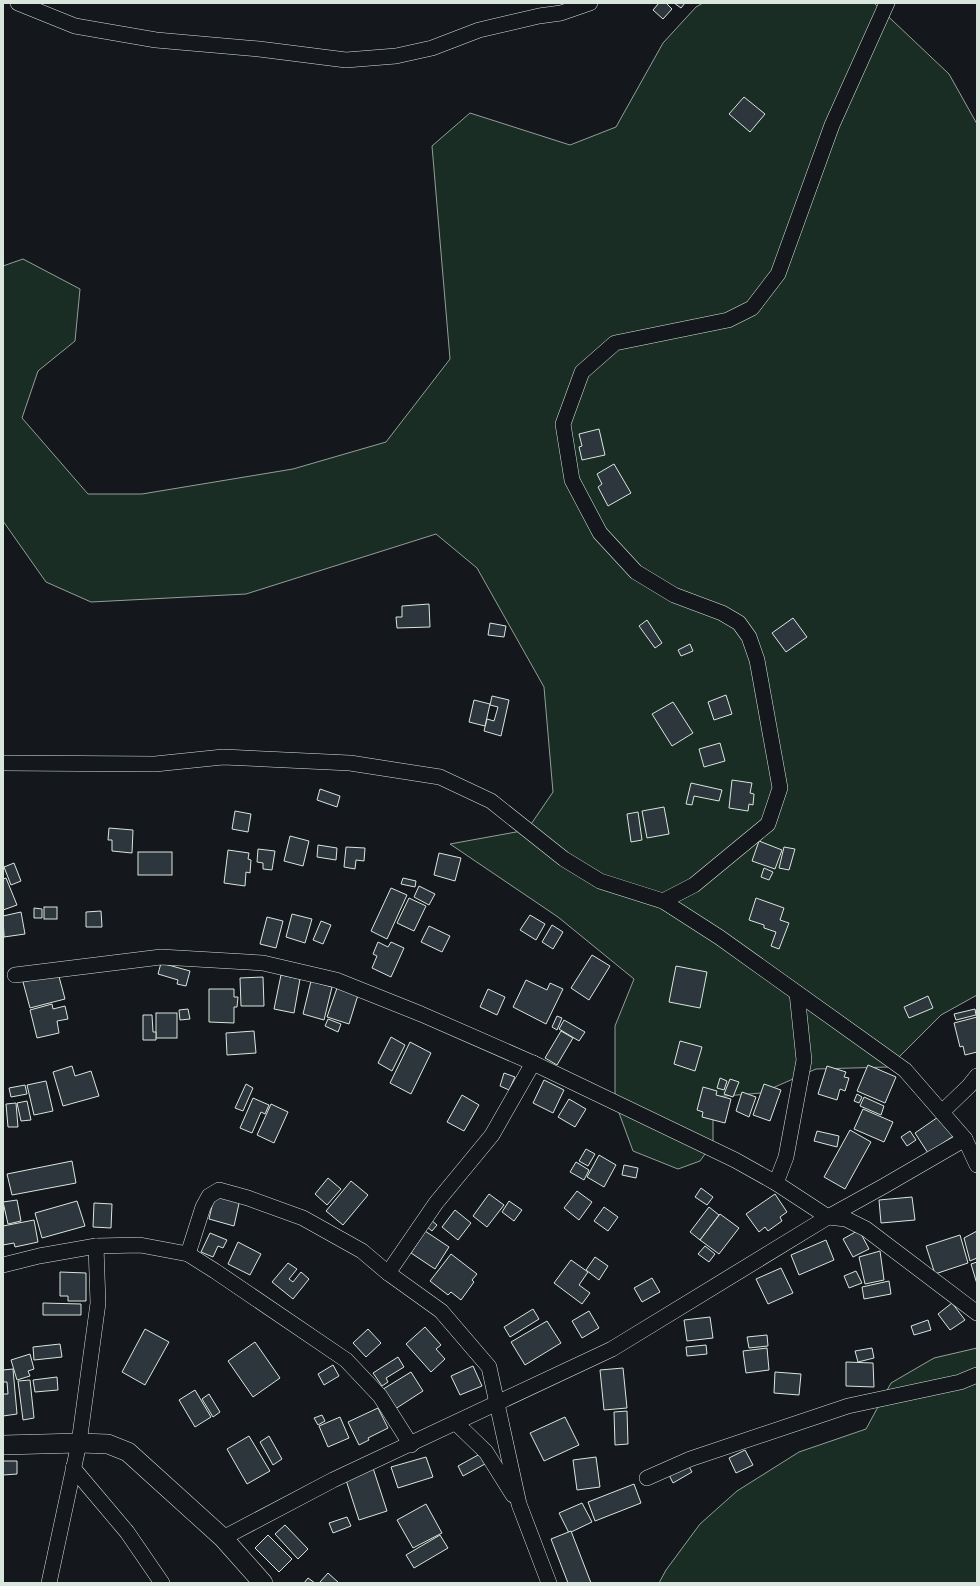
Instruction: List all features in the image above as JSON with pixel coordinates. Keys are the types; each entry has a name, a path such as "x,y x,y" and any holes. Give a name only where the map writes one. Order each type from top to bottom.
{"main road":[{"path":"3,1445 79,1443 108,1444 128,1452 223,1538 263,1583"}],"street":[{"path":"18,3 75,26 156,40 259,49 346,60 403,54 432,48 480,30 539,16 561,13 590,3"},
{"path":"663,900 694,885 768,824 780,788 757,660 749,637 738,623 722,613 674,595 636,572 600,533 572,480 563,424 582,372 615,343 728,320 752,308 778,274 832,125 887,3"},
{"path":"3,763 155,764 224,757 350,763 440,777 491,801 564,859 600,882 663,900 719,937 905,1070 965,1138 977,1165"},
{"path":"15,975 160,957 263,963 336,980 421,1014 532,1063 735,1160 776,1183 828,1217 846,1219 866,1229 977,1313"},
{"path":"776,1183 786,1157 804,1060 797,993"},
{"path":"388,1273 436,1203 492,1135 532,1063"},
{"path":"942,1112 969,1086 977,1076"},
{"path":"223,1538 333,1480 411,1445 612,1349 828,1217 965,1138"},
{"path":"188,1254 203,1207 209,1196 219,1190 248,1198 303,1218 362,1251 388,1273 441,1311 489,1368 519,1504 548,1583"},
{"path":"3,1265 39,1256 96,1246 140,1245 188,1254 346,1360 380,1396 411,1445"},
{"path":"49,1583 79,1443 98,1303 96,1246"},
{"path":"647,1478 690,1460 848,1406 960,1382 977,1375"},
{"path":"456,1423 486,1452 519,1504"},
{"path":"74,1468 128,1532 162,1583"}],"green space":[{"path":"703,3 874,3 949,74 977,124 977,995 941,1015 889,1067 816,1069 761,1093 713,1097 713,1143 700,1161 678,1169 633,1151 615,1102 615,1026 634,979 558,917 450,844 527,830 553,792 544,687 477,568 436,534 246,594 91,602 46,582 3,521 3,266 23,259 80,289 75,341 38,371 22,418 88,494 142,494 293,469 386,442 450,359 432,146 470,113 570,145 616,127 663,43 696,7"},
{"path":"977,1348 977,1583 659,1583 666,1570 700,1524 737,1491 799,1452 866,1429 891,1383 934,1358"}],"building":[{"path":"659,3 666,3 672,9 663,19 653,10"},
{"path":"674,3 685,3 681,8"},
{"path":"744,97 765,114 750,132 729,114"},
{"path":"599,429 605,455 582,460 579,447 582,446 579,434"},
{"path":"614,464 631,493 608,506 598,487 602,484 597,474"},
{"path":"429,604 430,627 397,628 396,617 402,617 402,606"},
{"path":"793,618 807,637 786,652 772,633"},
{"path":"647,620 662,643 655,648 639,626"},
{"path":"490,623 506,626 504,637 488,635"},
{"path":"690,644 693,651 681,656 678,650"},
{"path":"726,695 732,714 714,720 708,702"},
{"path":"492,696 509,700 501,736 484,731 487,719 494,721 498,707 490,705"},
{"path":"474,700 490,704 485,726 469,722"},
{"path":"673,702 693,733 672,746 652,714"},
{"path":"720,743 725,761 704,767 699,749"},
{"path":"732,780 752,783 750,793 754,794 753,805 749,804 748,811 729,808"},
{"path":"691,783 722,790 719,801 694,796 692,805 686,804"},
{"path":"320,789 340,796 337,807 317,800"},
{"path":"664,807 669,834 647,838 642,811"},
{"path":"235,811 251,814 248,832 232,829"},
{"path":"638,812 642,840 631,842 627,814"},
{"path":"109,828 133,830 132,853 112,851 112,840 108,840"},
{"path":"290,836 309,841 303,866 284,861"},
{"path":"759,841 782,850 775,869 752,861"},
{"path":"318,845 337,848 336,860 317,857"},
{"path":"346,847 365,848 364,861 356,860 355,869 344,867"},
{"path":"784,847 795,849 789,870 779,868"},
{"path":"258,849 275,851 272,870 263,869 263,863 257,862"},
{"path":"228,850 249,853 248,859 251,860 250,873 246,872 245,886 224,883"},
{"path":"138,852 172,852 172,875 138,875"},
{"path":"439,853 461,858 455,881 434,875"},
{"path":"14,863 21,881 11,885 4,867"},
{"path":"764,868 773,872 769,880 761,877"},
{"path":"6,878 17,905 3,910 3,879"},
{"path":"403,878 416,881 415,887 401,884"},
{"path":"419,886 435,894 429,905 414,897"},
{"path":"391,888 407,895 387,939 371,931"},
{"path":"409,898 426,906 414,931 397,923"},
{"path":"756,898 784,908 780,920 789,923 779,949 771,946 776,932 764,928 764,925 749,920"},
{"path":"44,907 57,907 57,919 44,919"},
{"path":"34,908 42,909 42,918 34,918"},
{"path":"101,911 102,927 86,927 86,912"},
{"path":"21,912 25,934 4,937 3,916"},
{"path":"292,914 312,919 305,943 286,937"},
{"path":"530,915 545,924 536,940 520,930"},
{"path":"267,917 283,921 276,948 260,944"},
{"path":"321,921 331,925 323,944 313,940"},
{"path":"552,925 563,932 553,949 542,942"},
{"path":"429,926 450,936 442,952 421,942"},
{"path":"378,942 388,947 391,942 404,948 391,977 372,968 377,956 373,954"},
{"path":"592,955 610,966 589,1000 571,988"},
{"path":"161,963 190,971 186,986 177,984 178,980 158,974"},
{"path":"676,966 707,972 700,1008 669,1002"},
{"path":"58,973 65,999 30,1008 23,982"},
{"path":"281,975 300,979 294,1013 274,1009"},
{"path":"263,977 264,1006 241,1006 240,978"},
{"path":"526,980 547,990 550,983 563,989 546,1024 513,1007"},
{"path":"311,981 332,987 324,1020 303,1014"},
{"path":"337,988 358,995 349,1024 327,1017"},
{"path":"209,989 234,989 234,997 238,997 237,1007 234,1007 234,1023 209,1022"},
{"path":"488,989 505,997 497,1015 480,1007"},
{"path":"928,996 933,1008 909,1018 904,1007"},
{"path":"52,1004 53,1009 65,1006 68,1019 57,1021 59,1033 37,1038 30,1010"},
{"path":"188,1009 190,1019 180,1020 179,1010"},
{"path":"975,1009 976,1015 956,1020 954,1014"},
{"path":"156,1013 177,1013 177,1038 156,1038"},
{"path":"143,1015 152,1015 153,1032 156,1032 156,1040 143,1040"},
{"path":"557,1016 562,1018 557,1030 552,1027"},
{"path":"977,1017 977,1052 965,1055 963,1046 960,1047 954,1023"},
{"path":"328,1019 341,1024 338,1032 325,1026"},
{"path":"564,1020 585,1032 579,1041 559,1029"},
{"path":"254,1031 256,1053 227,1055 226,1033"},
{"path":"561,1031 573,1038 557,1065 545,1058"},
{"path":"391,1037 405,1045 392,1071 378,1063"},
{"path":"680,1041 702,1047 695,1071 674,1064"},
{"path":"410,1042 431,1053 411,1094 390,1083"},
{"path":"868,1065 896,1077 885,1103 857,1091"},
{"path":"72,1066 75,1076 91,1071 99,1096 63,1106 53,1072"},
{"path":"827,1066 846,1072 844,1077 849,1078 845,1091 840,1089 837,1100 818,1094"},
{"path":"504,1073 515,1077 509,1090 500,1086"},
{"path":"720,1078 727,1081 724,1090 717,1088"},
{"path":"730,1079 739,1082 733,1097 724,1094"},
{"path":"544,1080 564,1090 553,1113 533,1103"},
{"path":"46,1081 53,1111 34,1115 27,1085"},
{"path":"246,1084 253,1088 243,1111 235,1108"},
{"path":"764,1084 781,1090 770,1121 753,1115"},
{"path":"25,1085 27,1094 11,1097 9,1088"},
{"path":"703,1087 717,1091 716,1095 731,1099 725,1123 702,1117 703,1112 697,1110"},
{"path":"742,1092 756,1097 749,1117 736,1111"},
{"path":"857,1094 862,1097 859,1103 854,1101"},
{"path":"462,1095 479,1105 464,1131 447,1122"},
{"path":"864,1097 884,1106 881,1115 860,1106"},
{"path":"253,1098 269,1105 265,1114 261,1112 252,1133 240,1128"},
{"path":"569,1099 586,1109 575,1127 558,1117"},
{"path":"27,1101 31,1120 21,1121 17,1103"},
{"path":"16,1103 18,1127 8,1127 6,1104"},
{"path":"271,1104 288,1112 274,1143 257,1135"},
{"path":"863,1109 893,1122 884,1142 854,1129"},
{"path":"941,1115 955,1135 928,1153 915,1133"},
{"path":"850,1130 871,1142 845,1189 824,1177"},
{"path":"817,1131 839,1136 837,1147 814,1141"},
{"path":"910,1131 916,1140 907,1146 901,1137"},
{"path":"586,1149 595,1154 588,1166 579,1161"},
{"path":"599,1155 616,1165 604,1187 587,1177"},
{"path":"72,1161 76,1183 12,1195 7,1174"},
{"path":"576,1162 589,1170 584,1180 570,1172"},
{"path":"624,1165 638,1168 636,1178 622,1175"},
{"path":"328,1178 341,1189 327,1205 315,1194"},
{"path":"351,1181 368,1195 343,1225 326,1211"},
{"path":"701,1188 713,1197 707,1205 695,1197"},
{"path":"577,1191 592,1202 579,1220 564,1208"},
{"path":"215,1193 240,1199 234,1226 209,1219"},
{"path":"489,1194 504,1205 487,1227 473,1216"},
{"path":"775,1194 787,1212 780,1217 782,1221 768,1231 765,1227 759,1232 746,1214"},
{"path":"912,1197 915,1220 881,1223 879,1200"},
{"path":"17,1200 21,1221 8,1224 3,1202"},
{"path":"77,1201 85,1226 42,1238 35,1213"},
{"path":"509,1201 522,1210 514,1221 502,1212"},
{"path":"94,1203 112,1204 111,1228 93,1227"},
{"path":"604,1207 618,1217 608,1231 594,1221"},
{"path":"709,1207 719,1215 700,1240 690,1232"},
{"path":"455,1210 471,1223 458,1240 442,1227"},
{"path":"720,1214 739,1228 719,1254 700,1240"},
{"path":"34,1220 38,1242 15,1247 14,1243 3,1245 3,1226"},
{"path":"431,1220 437,1225 432,1231 426,1226"},
{"path":"859,1230 869,1249 853,1257 843,1239"},
{"path":"425,1231 449,1247 435,1269 411,1253"},
{"path":"977,1231 977,1258 970,1261 964,1238"},
{"path":"210,1233 227,1240 223,1248 218,1246 213,1257 201,1252"},
{"path":"960,1235 968,1263 935,1274 926,1246"},
{"path":"826,1240 834,1260 799,1275 791,1255"},
{"path":"238,1242 261,1254 250,1275 228,1264"},
{"path":"705,1246 715,1254 709,1262 698,1254"},
{"path":"880,1251 884,1280 865,1284 859,1257"},
{"path":"451,1254 477,1274 472,1280 474,1282 461,1300 451,1292 448,1295 430,1281"},
{"path":"595,1257 608,1266 599,1280 586,1270"},
{"path":"571,1260 588,1272 579,1285 590,1293 582,1304 554,1283"},
{"path":"977,1262 977,1284 971,1264"},
{"path":"288,1263 297,1269 289,1279 293,1282 301,1272 309,1279 293,1299 272,1282"},
{"path":"781,1268 793,1293 768,1304 756,1279"},
{"path":"856,1271 862,1283 849,1288 844,1276"},
{"path":"60,1272 86,1273 86,1301 68,1301 68,1296 60,1296"},
{"path":"652,1278 660,1292 642,1302 634,1288"},
{"path":"889,1281 891,1294 864,1299 862,1287"},
{"path":"43,1303 81,1304 81,1315 43,1315"},
{"path":"952,1303 965,1320 950,1330 938,1314"},
{"path":"533,1309 539,1319 510,1337 504,1327"},
{"path":"589,1311 599,1328 582,1338 572,1321"},
{"path":"710,1317 713,1338 687,1341 684,1320"},
{"path":"928,1320 931,1330 914,1335 911,1326"},
{"path":"547,1321 561,1343 525,1365 511,1342"},
{"path":"425,1327 441,1345 436,1349 445,1359 431,1372 406,1344"},
{"path":"145,1329 169,1342 145,1385 122,1372"},
{"path":"368,1329 381,1343 366,1357 353,1343"},
{"path":"767,1335 768,1346 749,1348 747,1337"},
{"path":"255,1342 280,1378 253,1397 228,1361"},
{"path":"60,1344 62,1357 34,1360 33,1347"},
{"path":"706,1345 707,1354 687,1356 686,1347"},
{"path":"767,1348 769,1370 746,1373 743,1351"},
{"path":"872,1348 874,1358 858,1362 855,1351"},
{"path":"30,1354 34,1369 28,1371 30,1376 17,1380 11,1360"},
{"path":"398,1357 404,1367 386,1378 388,1382 382,1386 373,1373"},
{"path":"846,1362 873,1363 874,1387 846,1386"},
{"path":"333,1365 339,1376 324,1385 318,1374"},
{"path":"473,1366 482,1386 460,1395 451,1376"},
{"path":"623,1368 627,1408 604,1410 600,1370"},
{"path":"13,1369 17,1414 3,1416 3,1394 8,1394 7,1382 3,1382 3,1370"},
{"path":"411,1372 423,1391 392,1411 380,1391"},
{"path":"775,1372 801,1374 799,1395 774,1393"},
{"path":"57,1377 58,1390 35,1392 33,1380"},
{"path":"30,1380 34,1418 23,1420 18,1381"},
{"path":"195,1390 211,1417 195,1427 179,1400"},
{"path":"209,1394 220,1412 213,1417 202,1399"},
{"path":"378,1408 388,1428 368,1438 369,1440 359,1445 348,1422"},
{"path":"627,1411 628,1444 615,1445 614,1412"},
{"path":"322,1415 325,1421 318,1425 314,1418"},
{"path":"340,1417 349,1438 328,1447 319,1426"},
{"path":"565,1417 579,1445 544,1461 530,1433"},
{"path":"249,1436 270,1471 247,1484 227,1449"},
{"path":"269,1436 282,1459 273,1465 260,1442"},
{"path":"745,1450 753,1465 736,1473 729,1458"},
{"path":"480,1454 485,1464 463,1476 458,1466"},
{"path":"426,1457 433,1477 398,1488 391,1467"},
{"path":"596,1457 600,1487 577,1490 573,1460"},
{"path":"3,1461 17,1461 17,1474 3,1475"},
{"path":"687,1463 692,1472 673,1483 668,1473"},
{"path":"373,1468 387,1511 359,1520 345,1477"},
{"path":"634,1484 641,1503 595,1521 588,1502"},
{"path":"582,1503 592,1522 569,1533 559,1513"},
{"path":"426,1504 442,1533 413,1548 397,1520"},
{"path":"347,1517 351,1526 333,1533 329,1523"},
{"path":"285,1525 308,1549 298,1559 275,1534"},
{"path":"571,1531 591,1583 568,1583 551,1539"},
{"path":"268,1535 292,1559 279,1572 255,1548"},
{"path":"440,1535 448,1548 414,1568 406,1555"},
{"path":"328,1573 339,1583 320,1582"},
{"path":"308,1578 315,1583 304,1583"}]}
